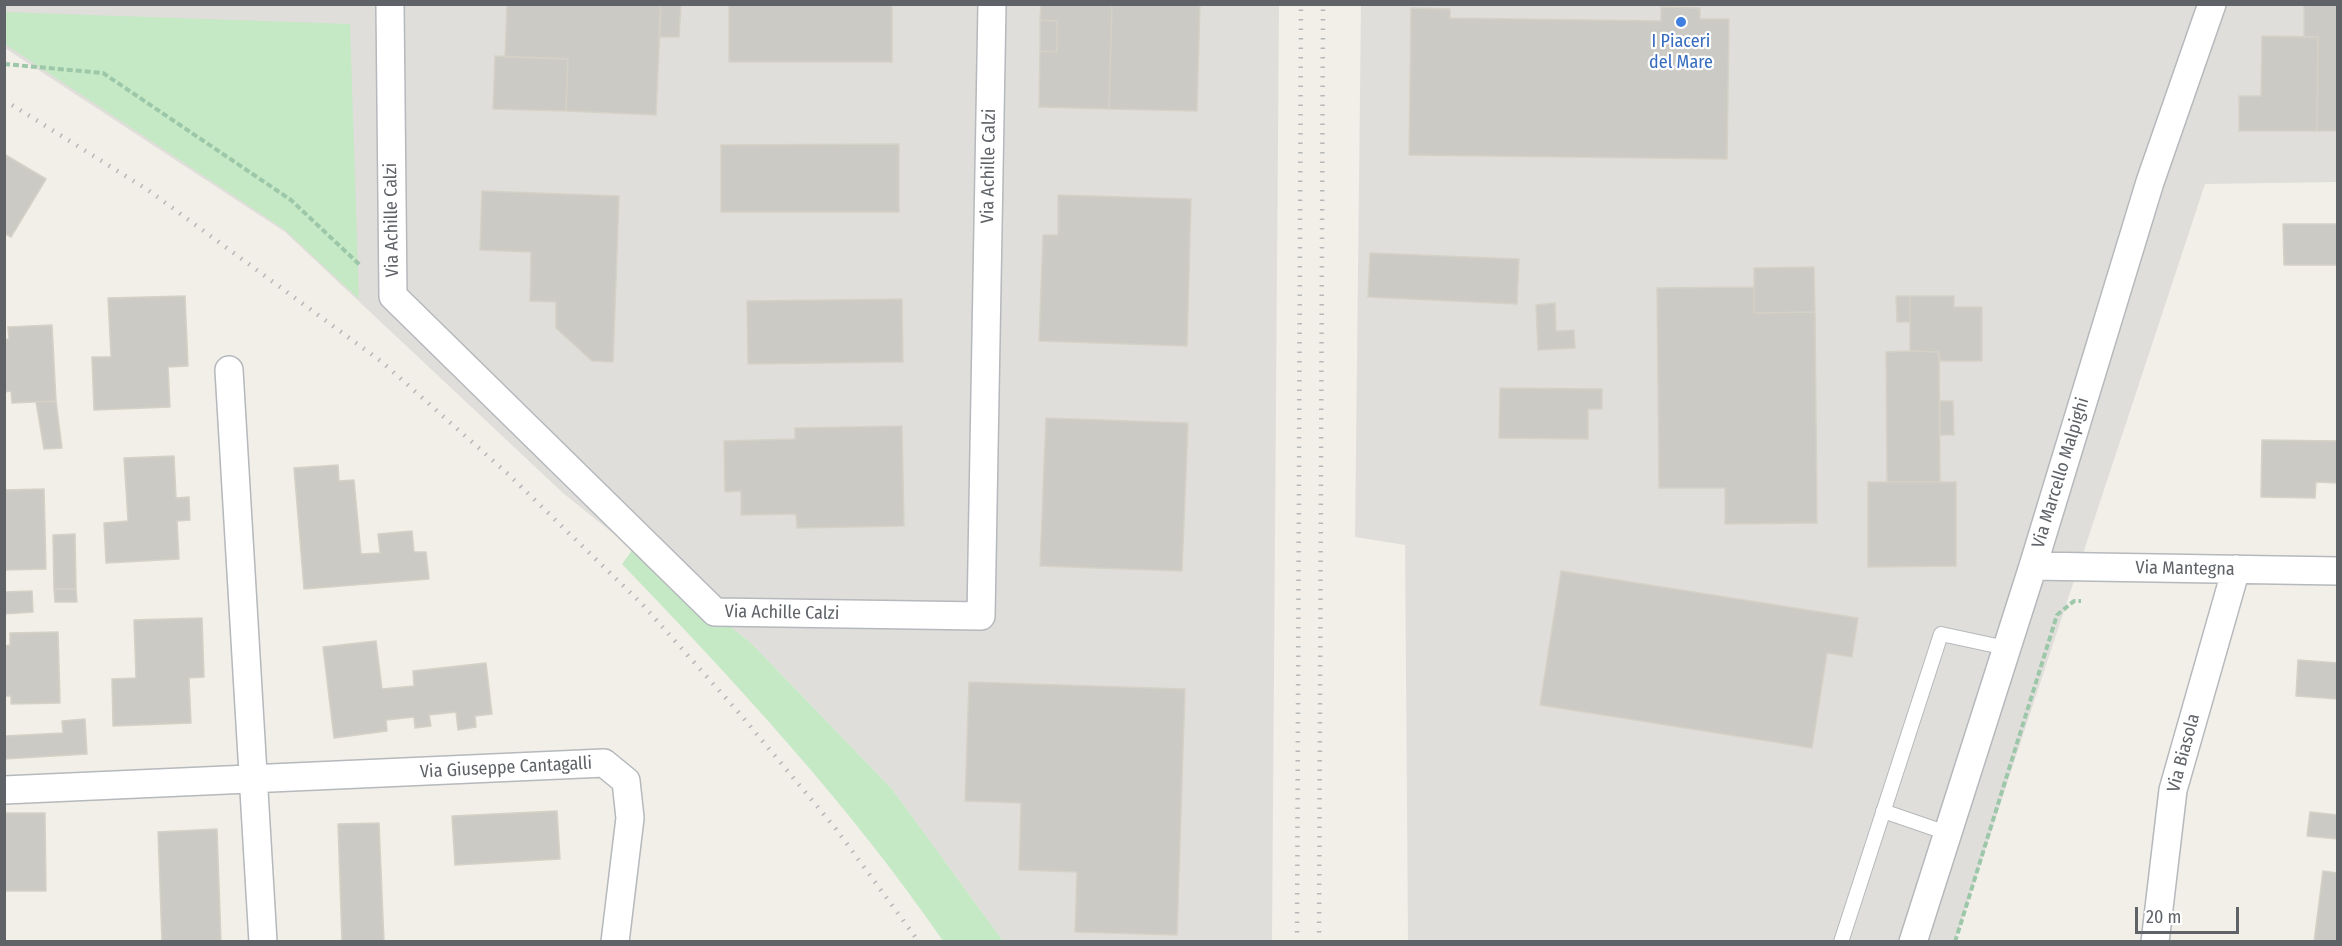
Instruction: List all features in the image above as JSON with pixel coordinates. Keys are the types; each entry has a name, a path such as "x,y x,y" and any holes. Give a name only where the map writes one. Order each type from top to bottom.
{"street":[{"name":"Via Achille Calzi","path":"390,4 393,296 715,612 981,616 992,4"},
{"name":"Via Marcello Malpighi","path":"1913,942 2033,566 2150,182 2212,4"},
{"path":"229,370 263,942"},
{"name":"Via Mantegna","path":"2033,566 2337,571"},
{"name":"Via Biasola","path":"2155,942 2173,790 2236,569"},
{"name":"Via Giuseppe Cantagalli","path":"4,790 254,781 604,763 627,781 630,818 615,942"}],"lane":[{"path":"1841,942 1941,634 2006,648"},
{"path":"1883,812 1947,833"}],"path":[{"path":"4,64 103,73 291,200 393,296"},
{"path":"1955,942 2057,615 2074,602 2092,599"}],"shaded area":[{"path":"4,5 1279,5 1272,941 1003,941 892,789 751,643 564,494 285,232 5,48"},
{"path":"1361,5 2337,5 2337,182 2205,184 1955,941 1408,941 1405,545 1355,537"}],"green space":[{"path":"5,12 350,24 359,299 284,229 5,44"},
{"path":"633,549 751,643 892,789 1003,941 943,941 869,841 790,746 622,564"}],"building":[{"path":"507,4 661,4 656,115 566,111 568,59 505,57"},
{"path":"661,4 681,4 679,37 659,37"},
{"path":"729,4 892,4 892,62 729,62"},
{"path":"1041,4 1112,4 1109,109 1039,107 1040,51 1057,52 1057,21 1040,20"},
{"path":"1112,4 1200,4 1197,111 1109,109"},
{"path":"2304,4 2338,4 2338,131 2317,131 2318,37 2304,37"},
{"path":"1661,7 1700,8 1700,19 1729,19 1727,159 1409,155 1411,8 1450,9 1450,18 1661,21"},
{"path":"1040,20 1057,21 1057,52 1040,51"},
{"path":"2262,36 2318,37 2317,131 2239,131 2239,96 2261,96"},
{"path":"495,56 568,59 566,111 493,109"},
{"path":"899,144 899,212 721,212 721,145"},
{"path":"4,154 46,179 11,237 4,233"},
{"path":"482,191 619,196 613,362 592,361 556,328 556,302 530,301 531,252 480,250"},
{"path":"1058,195 1191,199 1187,346 1039,341 1043,235 1058,235"},
{"path":"2283,224 2338,224 2338,265 2284,265"},
{"path":"1370,253 1519,259 1517,304 1368,297"},
{"path":"1814,267 1815,312 1754,313 1754,268"},
{"path":"1754,287 1754,313 1815,312 1817,523 1725,524 1725,488 1659,488 1657,288"},
{"path":"185,296 188,366 168,367 170,407 94,410 92,357 111,357 108,298"},
{"path":"1896,296 1910,296 1910,322 1897,322"},
{"path":"1910,296 1954,296 1954,307 1982,307 1982,361 1940,361 1939,352 1910,351"},
{"path":"902,299 903,362 748,364 747,301"},
{"path":"1555,303 1556,331 1574,330 1575,348 1538,350 1536,305"},
{"path":"52,325 56,401 12,403 11,391 4,392 4,340 9,339 8,327"},
{"path":"1886,352 1939,352 1940,482 1887,482"},
{"path":"1500,388 1602,389 1602,409 1588,409 1588,439 1499,438"},
{"path":"56,401 62,448 44,449 36,402"},
{"path":"1940,401 1953,401 1954,435 1940,435"},
{"path":"1046,418 1188,423 1182,571 1040,566"},
{"path":"902,426 904,526 797,528 796,514 741,515 741,491 725,492 724,441 795,439 795,428"},
{"path":"2262,440 2338,441 2338,483 2316,482 2315,498 2261,497"},
{"path":"174,456 176,498 189,497 190,520 177,521 179,559 106,563 104,523 128,521 124,458"},
{"path":"338,465 339,481 354,480 361,554 380,553 378,534 412,531 414,552 426,552 429,579 304,589 294,468"},
{"path":"1868,482 1956,482 1956,566 1868,567"},
{"path":"44,489 46,569 4,570 4,490"},
{"path":"75,534 76,589 54,589 53,535"},
{"path":"1561,571 1858,618 1852,657 1827,653 1812,748 1540,705"},
{"path":"54,589 76,589 77,602 55,602"},
{"path":"32,591 33,612 4,614 4,592"},
{"path":"202,618 204,677 189,678 191,723 113,726 112,679 136,678 134,620"},
{"path":"58,632 60,703 11,704 11,696 4,696 4,646 10,645 10,633"},
{"path":"376,641 382,689 414,686 413,671 486,663 492,714 475,716 476,727 458,730 456,712 429,715 431,726 415,728 414,717 386,720 387,731 334,738 323,647"},
{"path":"2298,660 2338,663 2338,699 2296,696"},
{"path":"969,682 1185,689 1177,935 1075,932 1077,872 1019,870 1021,803 965,801"},
{"path":"85,719 87,754 4,759 4,736 63,733 62,721"},
{"path":"557,811 560,859 455,865 452,816"},
{"path":"2310,812 2338,815 2338,839 2307,836"},
{"path":"4,813 45,813 46,891 4,891"},
{"path":"379,823 384,942 342,942 338,824"},
{"path":"217,829 221,942 162,942 158,832"},
{"path":"2323,871 2338,873 2338,942 2314,942"}],"railway":[{"path":"1297,942 1301,4"},
{"path":"1319,942 1323,4"},
{"path":"4,100 148,190 382,362 508,474 642,604 740,714 836,829 919,942"}],"place":[{"name":"I Piaceri del Mare","path":"1681,22"}]}
